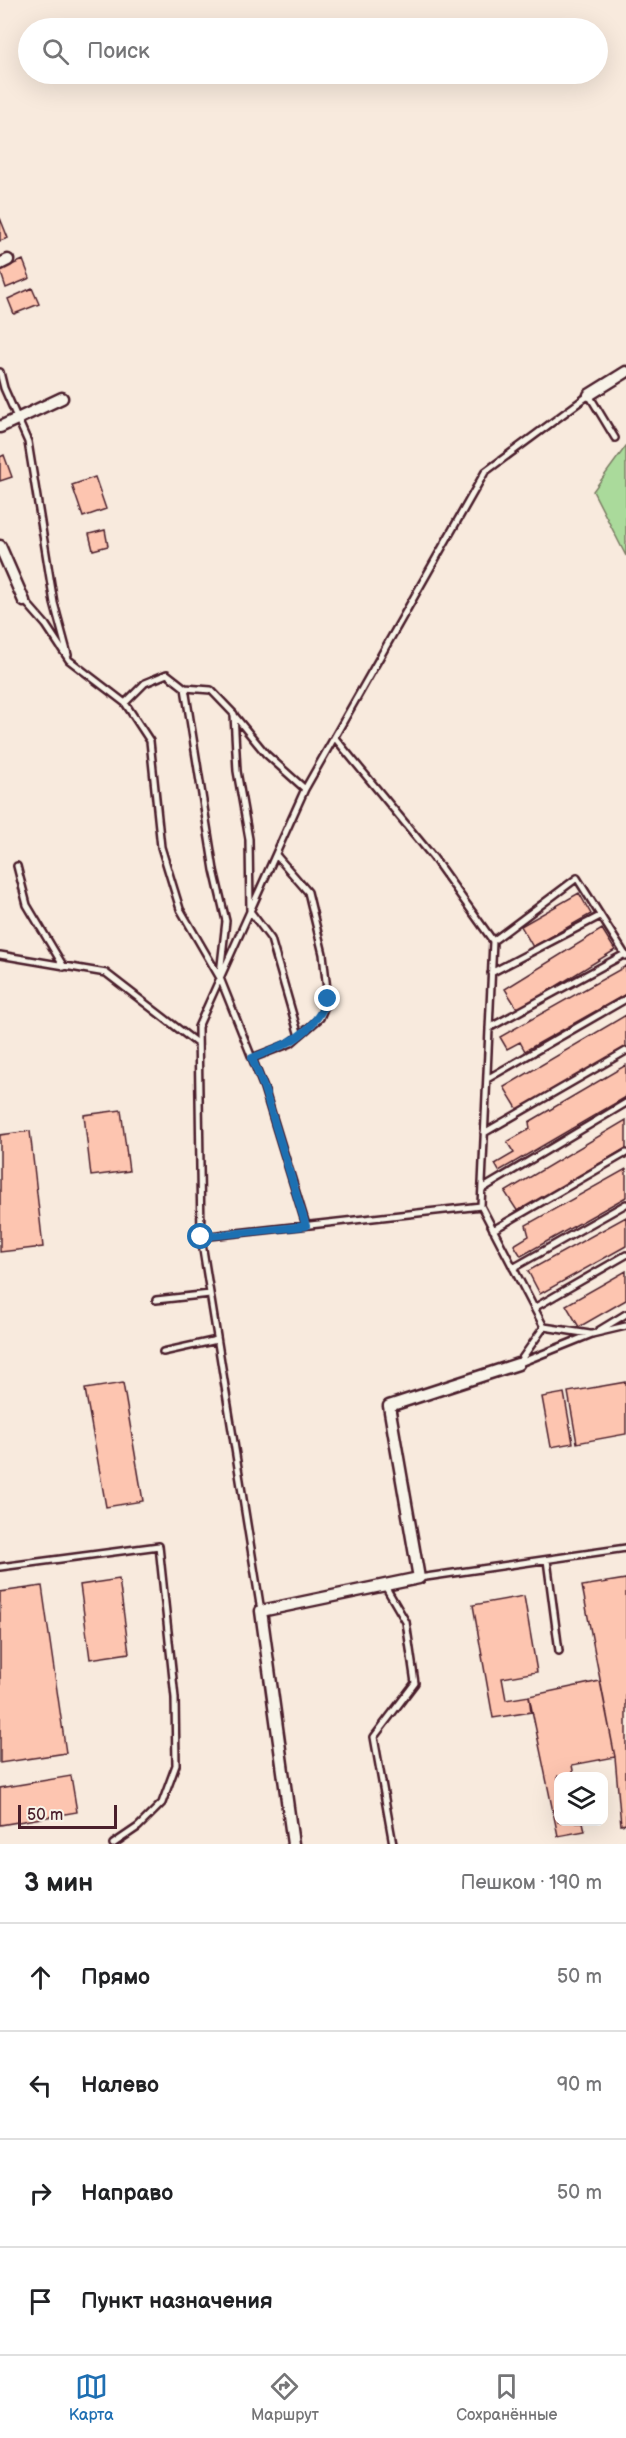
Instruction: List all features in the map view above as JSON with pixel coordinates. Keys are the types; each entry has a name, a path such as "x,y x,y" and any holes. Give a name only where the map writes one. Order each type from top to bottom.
{"street":[{"path":"589,394 626,372"},
{"path":"0,427 62,398"},
{"path":"0,546 24,601"},
{"path":"292,1844 261,1611 419,1578 389,1406 518,1364"}],"lane":[{"path":"0,372 4,388 28,442 54,603 69,660"},
{"path":"261,1611 201,1237 198,1027 305,789 485,472 589,394 615,438"},
{"path":"24,601 46,626 69,660 125,703 150,741 161,847 180,909 220,978 264,1088 306,1226"},
{"path":"125,703 146,683 167,674 185,688 211,690 234,714 266,754 305,789"},
{"path":"185,688 214,870 225,921 220,978"},
{"path":"234,714 237,771 249,839 250,911 272,939 299,1036"},
{"path":"334,738 433,857 493,941 481,1206 544,1327"},
{"path":"252,1058 291,1043 320,1018 328,999 323,954 308,892 276,855"},
{"path":"17,866 27,905 64,967"},
{"path":"489,1028 625,955 577,878 493,941"},
{"path":"491,973 600,915"},
{"path":"0,955 106,973 198,1044"},
{"path":"487,1079 626,999"},
{"path":"484,1132 626,1051"},
{"path":"482,1189 626,1103"},
{"path":"493,1230 626,1152"},
{"path":"513,1268 626,1204"},
{"path":"201,1237 481,1206"},
{"path":"534,1308 626,1255"},
{"path":"156,1300 210,1294"},
{"path":"544,1327 592,1335 626,1314"},
{"path":"518,1364 592,1335 626,1326"},
{"path":"518,1364 544,1327"},
{"path":"163,1352 217,1340"},
{"path":"0,1567 159,1546 175,1698 176,1766 162,1803 138,1827 113,1844"},
{"path":"419,1578 626,1548"},
{"path":"547,1560 559,1651"},
{"path":"385,1586 406,1622 416,1683 374,1737 393,1844"}],"green space":[{"path":"626,446 626,556 593,491"}],"building":[{"path":"0,218 8,238 0,241"},
{"path":"23,260 30,278 6,288 0,270"},
{"path":"32,288 39,304 14,314 8,299"},
{"path":"4,455 12,477 0,481 0,457"},
{"path":"95,477 106,509 83,517 72,485"},
{"path":"105,530 108,546 93,550 89,534"},
{"path":"579,893 591,914 533,947 521,926"},
{"path":"602,929 615,950 518,1010 505,989"},
{"path":"626,966 626,994 525,1051 520,1042 507,1049 500,1037"},
{"path":"626,1015 626,1047 518,1110 504,1087"},
{"path":"626,1065 626,1097 499,1171 495,1164 514,1153 507,1142 530,1129 529,1122"},
{"path":"121,1110 129,1171 91,1176 84,1115"},
{"path":"626,1120 626,1148 518,1212 505,1192"},
{"path":"30,1131 43,1247 0,1252 0,1135"},
{"path":"626,1169 626,1197 521,1256 514,1245 529,1236 526,1225"},
{"path":"626,1217 626,1246 540,1294 528,1271"},
{"path":"626,1271 626,1300 579,1327 566,1305"},
{"path":"626,1382 626,1434 577,1443 568,1392"},
{"path":"123,1383 143,1501 106,1507 85,1389"},
{"path":"564,1393 573,1443 551,1447 542,1397"},
{"path":"119,1579 129,1653 90,1659 80,1585"},
{"path":"626,1579 626,1824 621,1825 615,1757 582,1586"},
{"path":"42,1586 66,1753 0,1763 0,1592"},
{"path":"524,1596 537,1672 502,1678 506,1700 529,1696 531,1712 493,1718 473,1605"},
{"path":"600,1681 615,1757 572,1765 573,1772 554,1772 554,1817 529,1696"},
{"path":"71,1776 77,1812 0,1825 0,1788"},
{"path":"556,1826 584,1826 585,1831 558,1836"}],"route":[{"path":"201,1237 306,1226 264,1088 252,1058 291,1043 320,1018 328,999"}]}
